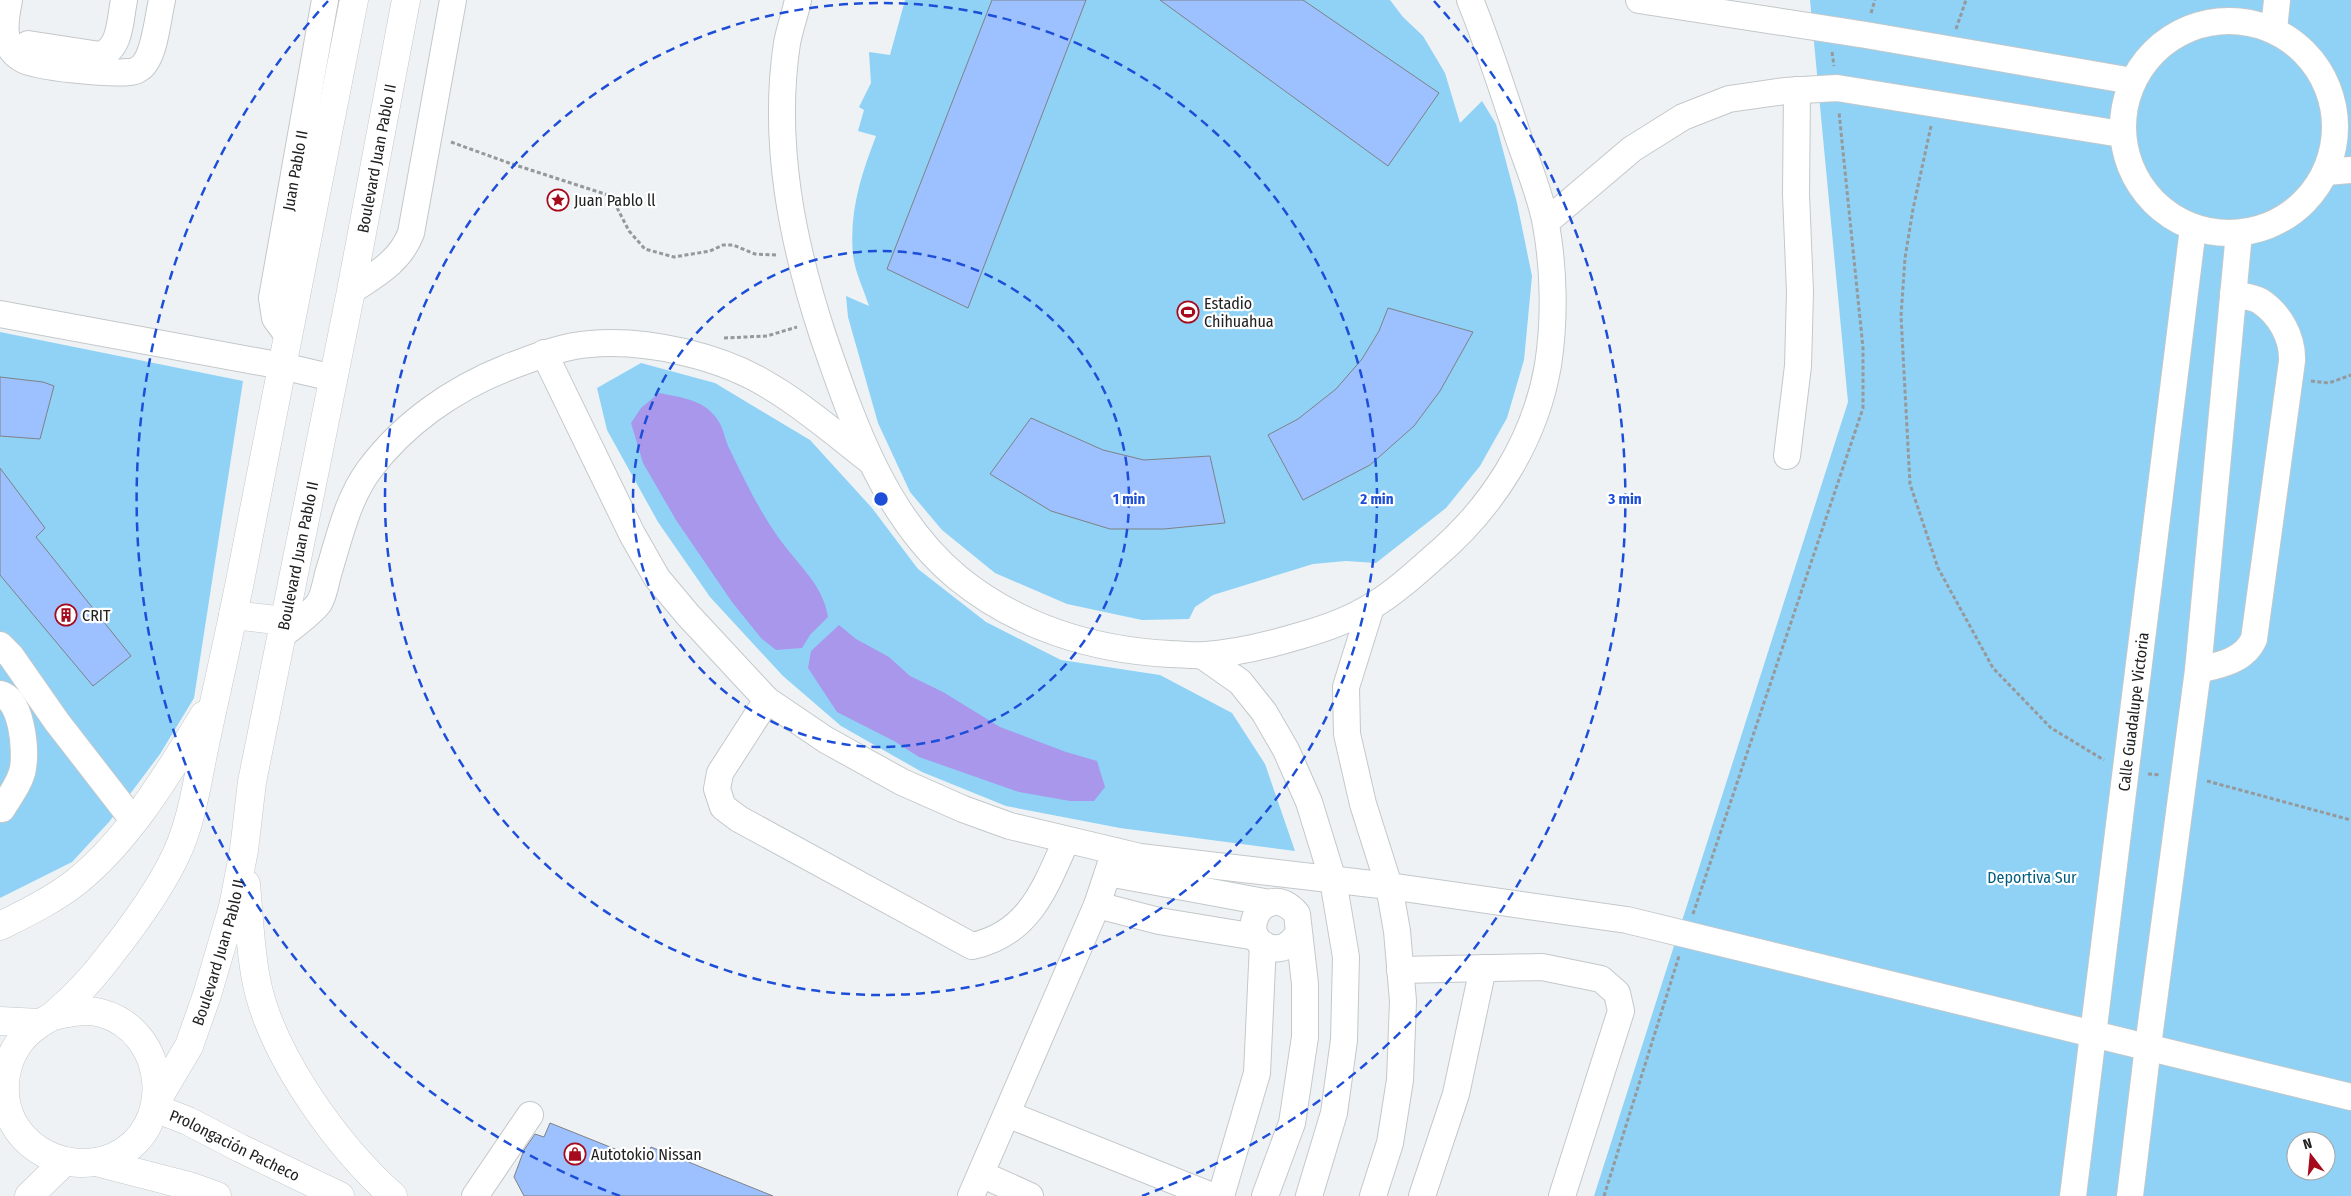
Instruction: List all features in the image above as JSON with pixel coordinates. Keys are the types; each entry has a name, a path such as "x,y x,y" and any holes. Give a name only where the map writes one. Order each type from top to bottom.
{"main road":[{"path":"0,1021 47,1019 77,1011 100,1013 121,1022 138,1036 151,1055 157,1077 156,1104 147,1127 133,1144 116,1156 96,1162 80,1164 64,1162 39,1151 28,1143 4,1108 7,1068 14,1050 25,1035 47,1019 110,956 156,890 176,857 188,822 233,615 354,0"},
{"name":"Boulevard Juan Pablo II","path":"156,1104 189,1046 233,907 244,850 252,782 351,291 406,0"},
{"path":"233,615 283,628"},
{"path":"0,926 37,908 76,882 110,849 169,772 214,699"},
{"path":"244,850 255,972 268,1020 296,1080 350,1150 393,1196"},
{"name":"Prolongación Pacheco","path":"156,1104 240,1148 340,1196"},
{"path":"29,1196 64,1162"},
{"path":"96,1162 189,1186 217,1196"}],"lane":[{"path":"9,0 4,30 8,41 22,59 64,68 131,72 145,64 150,55 162,0"},
{"path":"8,41 100,55 106,53 114,45 124,0"},
{"name":"Juan Pablo II","path":"288,336 275,318 272,298 325,0"},
{"path":"351,291 390,265 406,244 411,233 453,0"},
{"path":"798,0 788,40 782,103 784,164 794,232 818,320 841,388 872,463 896,508 924,544 958,577 1004,610 1044,629 1091,642 1138,652 1203,656 1280,642 1322,629 1371,607 1418,572 1458,537 1490,499 1515,460 1533,418 1548,365 1553,306 1546,222 1485,36 1470,0"},
{"path":"1639,0 2132,82"},
{"path":"2274,30 2277,0"},
{"path":"2225,10 2274,30 2297,44 2315,64 2343,113 2334,143 2338,171 2290,214 2266,226 2239,233 2215,233 2193,228 2165,213 2143,191 2128,164 2121,134 2123,107 2132,82 2155,49 2189,28 2225,10"},
{"path":"317,44 345,47"},
{"path":"1546,222 1632,149 1683,118 1729,99 1797,90 1837,88 2121,134"},
{"path":"1787,456 1798,366 1800,310 1796,194 1797,90"},
{"name":"Calle Guadalupe Victoria","path":"2073,1196 2124,770 2193,228"},
{"path":"2130,1196 2198,670 2239,233"},
{"path":"2198,670 2224,664 2241,656 2250,649 2254,639 2293,348 2288,334 2273,312 2259,301 2233,294"},
{"path":"0,314 282,366 333,378"},
{"path":"283,628 319,602 351,505 368,471 404,431 426,412 483,377 544,354 590,344 635,344 681,351 726,365 769,385 815,417 872,463"},
{"path":"544,354 577,425 632,534 657,578 688,615 768,700 826,740 902,782 963,809 1010,826 1066,841 1111,862 1169,884 1270,903 1280,902 1290,906 1297,914 1305,984 1305,1037 1300,1081 1292,1123 1265,1196"},
{"path":"1371,607 1346,687 1347,734 1363,804 1388,886 1396,931 1403,1001 1400,1080 1390,1142 1373,1196"},
{"path":"0,645 11,656 57,722 133,820"},
{"path":"1203,656 1240,682 1264,712 1286,750 1309,802 1333,880 1346,957 1344,1040 1334,1113 1309,1196"},
{"path":"0,694 9,699 14,706 23,733 24,748 23,768 2,809"},
{"path":"768,700 720,773 717,789 722,807 739,819 972,946 981,944 1020,924 1045,888 1066,841"},
{"path":"1111,862 1140,857 1388,886 1626,920 2351,1097"},
{"path":"1030,1196 976,1185 1097,905 1111,862"},
{"path":"1159,920 1153,912 1154,894 1160,888 1169,884"},
{"path":"1221,1196 1257,1073 1259,940 1252,926 1254,916 1260,908 1270,903"},
{"path":"1097,905 1159,920 1259,940 1276,948 1289,945 1298,934"},
{"path":"1400,970 1542,967 1601,979 1617,993 1621,1011 1562,1196"},
{"path":"1422,1196 1456,1094 1483,968"},
{"path":"1257,1073 1300,1081"},
{"path":"1007,1114 1212,1196"},
{"path":"475,1196 530,1115"}],"path":[{"path":"1949,51 1966,0"},
{"path":"1604,1196 1686,935 1863,408 1863,348 1837,88 1828,30"},
{"path":"1938,104 1933,118 1913,209 1905,258 1902,316 1910,484 1938,568 1993,668 2051,728 2124,770 2183,776 2351,820"},
{"path":"429,134 509,163 611,196 629,231 645,249 674,257 710,251 723,245 733,245 755,254 800,256"},
{"path":"722,338 767,336 818,320"},
{"path":"2289,379 2329,383 2351,375"}],"green space":[{"name":"Estadio Chihuahua","path":"905,0 1390,0 1403,17 1423,36 1445,73 1460,123 1482,101 1496,124 1517,203 1532,276 1524,360 1507,418 1480,466 1446,508 1376,563 1346,561 1313,564 1213,595 1195,607 1189,619 1142,620 1067,604 995,573 942,530 910,492 878,423 848,317 846,296 869,306 856,268 852,239 857,194 876,136 858,131 864,110 859,107 871,83 869,52 890,55"},
{"name":"Deportiva Sur","path":"1810,0 2351,0 2351,1196 1594,1196 1848,402"},
{"path":"0,332 243,381 194,698 160,754 109,822 72,862 0,898"},
{"path":"641,363 715,383 810,440 872,508 918,569 986,622 1061,660 1160,675 1232,713 1265,764 1295,851 1120,828 1006,806 922,772 841,726 783,676 710,597 658,522 607,430 597,388"}],"shaded area":[{"path":"659,393 685,398 698,403 714,415 721,425 730,450 762,512 782,542 814,582 825,604 828,617 810,635 802,648 776,650 761,638 732,602 676,520 643,463 631,423 641,408"},
{"path":"839,625 856,639 889,657 910,676 943,692 1000,727 1066,752 1097,761 1105,787 1094,801 1070,801 1019,792 919,757 894,741 837,712 808,668 811,651"}],"building":[{"path":"992,0 1086,0 968,308 887,269"},
{"path":"1160,0 1303,0 1439,93 1388,166"},
{"path":"1388,308 1473,332 1440,391 1414,426 1370,465 1303,500 1268,435 1298,419 1336,389 1362,359 1379,331"},
{"path":"0,377 43,382 54,386 40,439 0,436"},
{"path":"1031,418 1103,450 1144,460 1210,456 1225,523 1164,529 1110,529 1051,511 990,474"},
{"name":"CRIT","path":"0,468 45,528 36,537 131,656 93,686 0,575"},
{"name":"Autotokio Nissan","path":"550,1123 645,1161 651,1147 773,1196 524,1196 514,1177 524,1150 535,1134 544,1137"}],"place":[{"name":"Juan Pablo ll","path":"558,200"},
{"name":"Estadio Chihuahua","path":"1188,312"},
{"name":"CRIT","path":"66,615"},
{"name":"Autotokio Nissan","path":"575,1154"}]}
